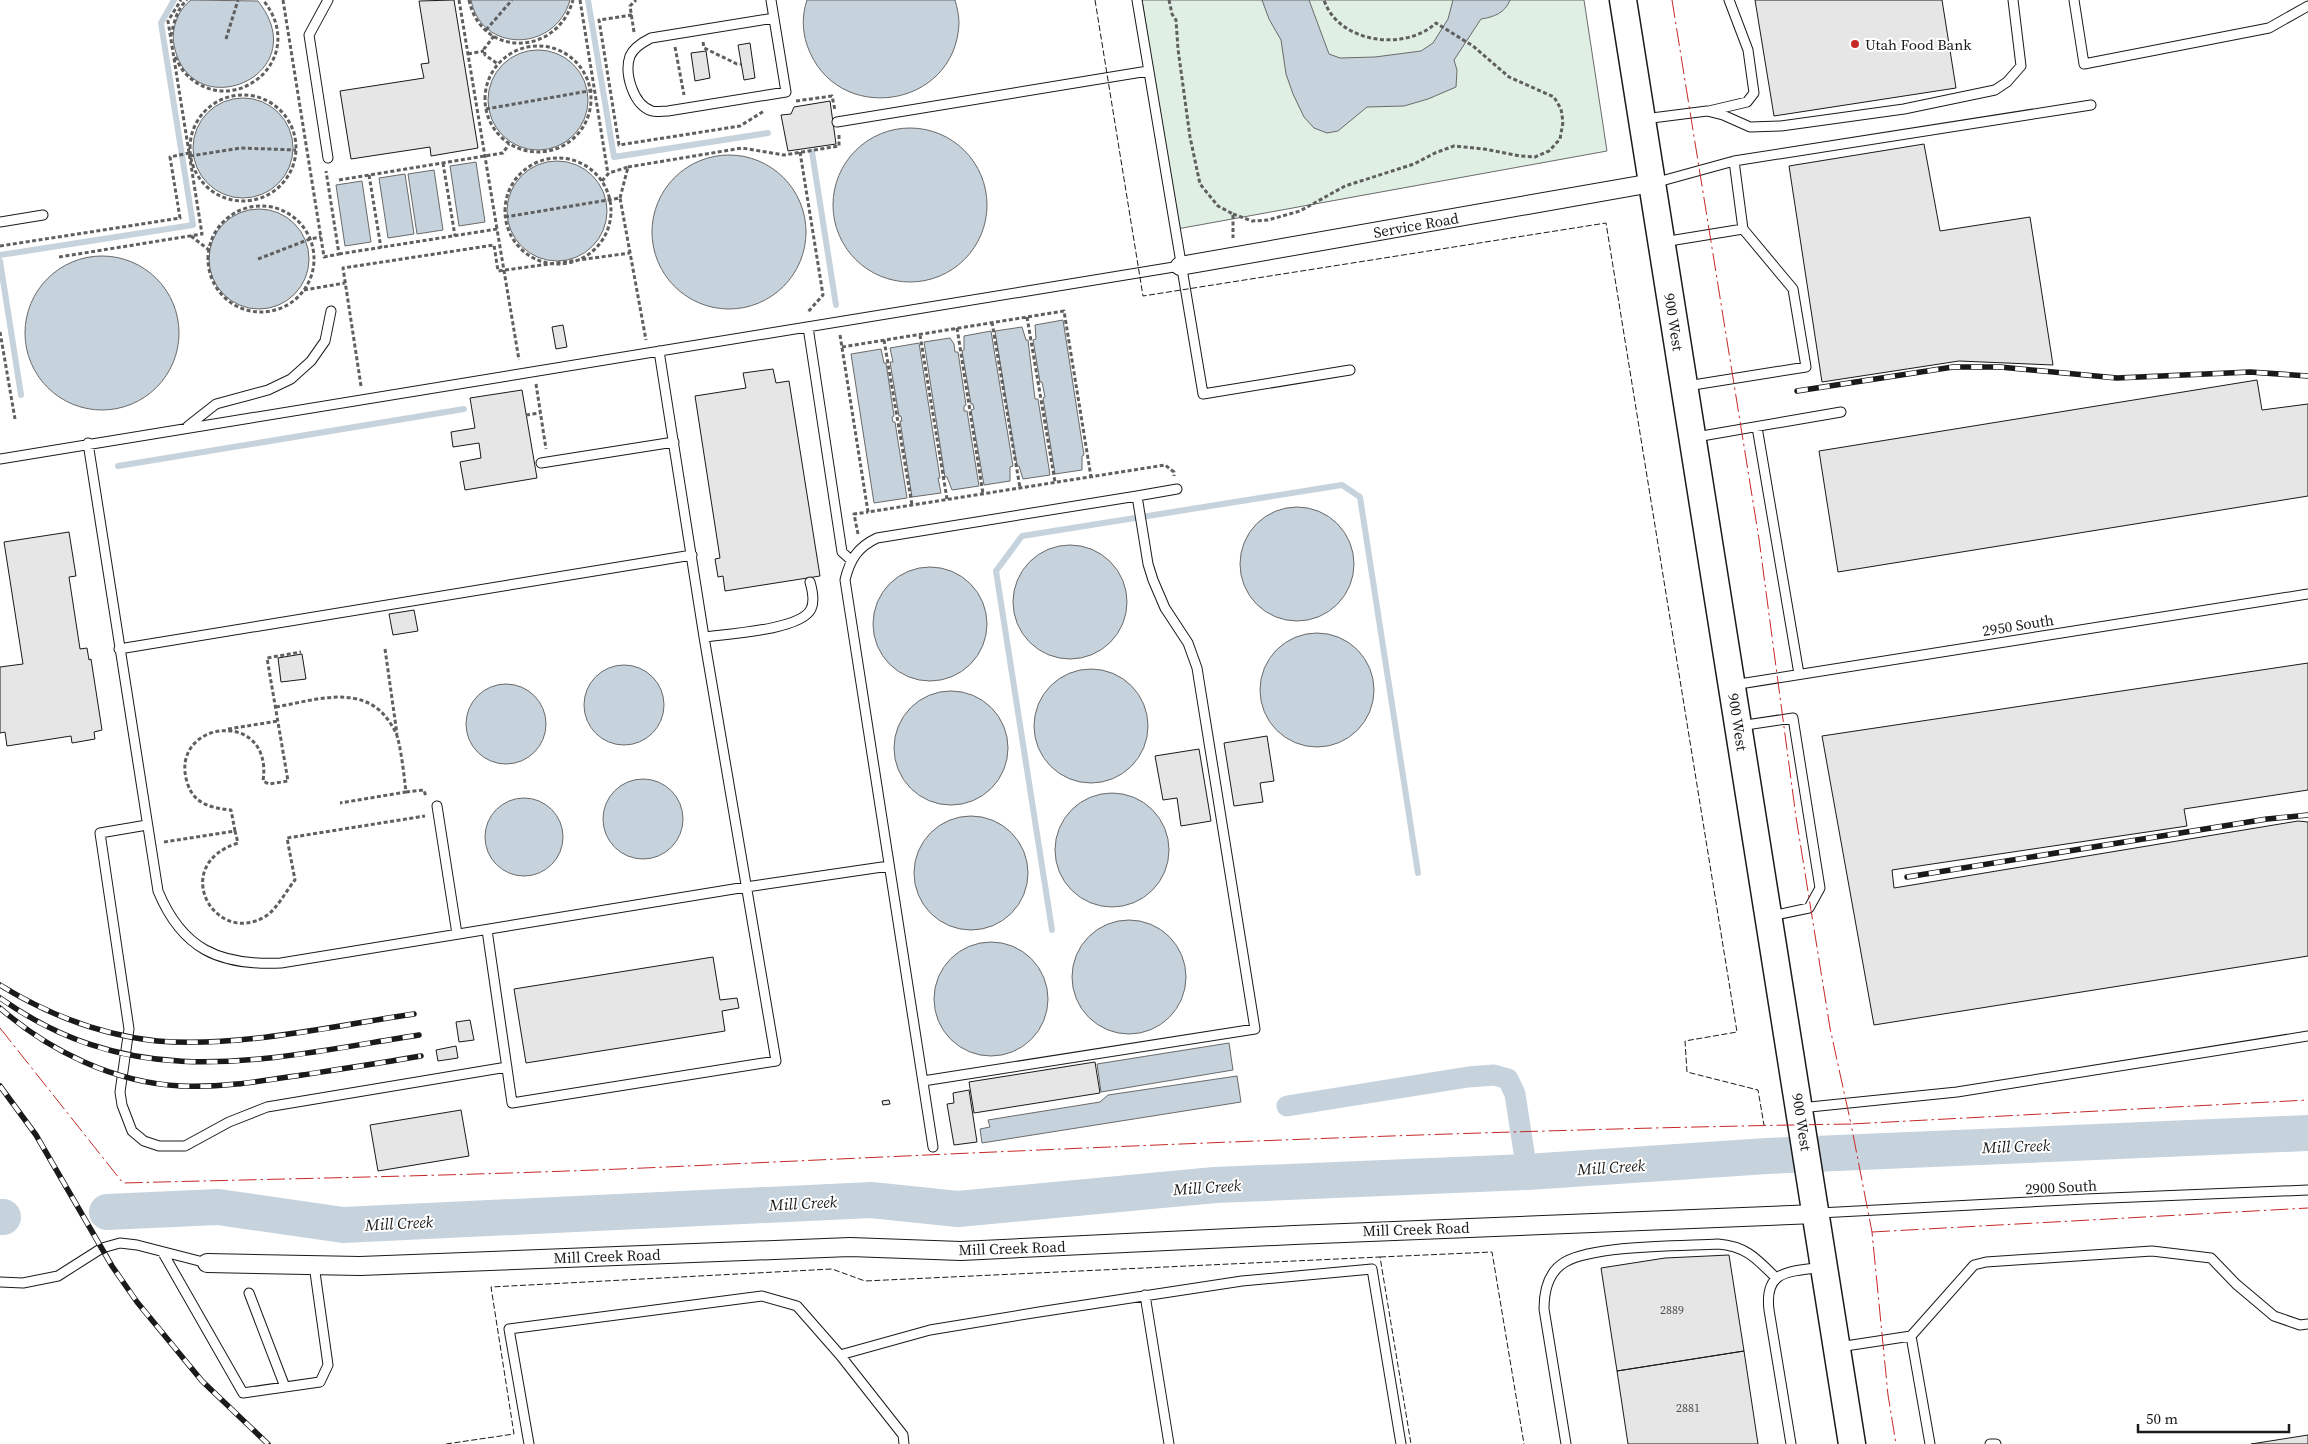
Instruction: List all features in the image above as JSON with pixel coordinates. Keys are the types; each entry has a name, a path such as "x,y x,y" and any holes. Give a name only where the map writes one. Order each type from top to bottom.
{"main road":[{"name":"900 West","path":"1623,0 1770,916 1852,1444"}],"street":[{"name":"Service Road","path":"1180,266 1652,183"},
{"name":"Mill Creek Road","path":"207,1263 360,1266 850,1247 960,1251 1303,1234 1816,1214"}],"lane":[{"path":"328,0 309,35 328,158"},
{"path":"772,0 786,92 686,108 652,111 641,104 633,93 629,70 630,56 638,45 650,38 774,18"},
{"path":"1137,0 1180,266 1203,394 1350,370"},
{"path":"1707,111 1723,115 1750,127 1781,126 1904,109 1995,90 2007,82 2021,66 2013,0"},
{"path":"2074,0 2084,64 2269,28 2308,6"},
{"path":"1642,119 1707,111 1746,102 1754,92 1748,50 1730,5"},
{"path":"837,122 1148,71"},
{"path":"1652,183 1734,161 2091,105"},
{"path":"1684,386 1806,367 1793,290 1743,229 1734,161"},
{"path":"0,222 43,215"},
{"path":"1661,242 1743,229"},
{"path":"0,459 88,443 1180,266"},
{"path":"186,428 216,404 268,390 291,379 311,361 325,341 331,311"},
{"path":"808,326 842,552 851,560"},
{"path":"487,930 512,1103 776,1061 704,637 659,351"},
{"path":"1693,437 1841,412"},
{"path":"1757,427 1799,674"},
{"path":"545,462 674,442"},
{"path":"88,443 158,891 172,921 200,948 218,957 256,964 281,963 746,887 890,866"},
{"path":"933,1147 845,580 851,560 860,548 877,538 1176,490"},
{"path":"923,1081 1255,1029 1196,668 1188,643 1166,608 1153,580 1137,496"},
{"path":"119,649 692,555"},
{"path":"704,637 789,624 804,617 811,608 810,582"},
{"name":"2950 South","path":"1732,685 2308,594"},
{"path":"1739,726 1793,718 1820,888 1809,908 1770,916"},
{"path":"435,811 457,934"},
{"path":"147,825 100,832 129,1028 120,1092 122,1105 132,1131 144,1142 159,1146 185,1146 229,1122 267,1107 507,1067"},
{"path":"1800,1108 1957,1092 2308,1036"},
{"name":"2900 South","path":"1816,1214 2085,1199 2308,1190"},
{"path":"0,1282 24,1282 58,1276 102,1248 120,1243 137,1245 207,1263"},
{"path":"1566,1444 1544,1309 1547,1282 1558,1268 1577,1257 1593,1253 1624,1249 1730,1245 1746,1251 1776,1278"},
{"path":"1836,1347 1911,1336 1974,1265 1986,1262 2152,1250 2211,1258 2236,1284 2274,1316 2300,1325 2308,1324"},
{"path":"163,1253 243,1393 320,1382 328,1365 314,1265"},
{"path":"1790,1444 1768,1299 1771,1285 1782,1274 1824,1267"},
{"path":"840,1355 930,1330 1145,1295 1242,1281 1372,1269 1401,1444"},
{"path":"249,1293 285,1387"},
{"path":"1145,1295 1169,1444"},
{"path":"529,1444 509,1329 762,1296 797,1306 840,1355 903,1435 904,1444"},
{"path":"1911,1336 1930,1444"},
{"path":"1990,1444 1996,1444"}],"path":[{"path":"59,257 202,234 168,22 181,0"},
{"path":"187,0 174,20 171,38 175,57 184,73 199,84 217,90 232,90 251,84 264,74 274,60 278,43 278,26 272,11 263,0"},
{"path":"226,39 238,0"},
{"path":"459,0 521,373"},
{"path":"469,0 471,9 480,25 494,36 512,43 530,45 544,46 560,50 574,60 585,73 593,91 592,105 587,122 578,136 564,146 546,152 530,152 509,144 498,135 488,119 484,100 487,82 498,64 510,54 530,45 547,37 560,26 570,12 573,0"},
{"path":"486,30 512,0"},
{"path":"580,0 593,91 608,174"},
{"path":"636,0 630,6 634,35 638,45"},
{"path":"1169,0 1172,14 1176,20 1190,137 1200,184 1218,206 1252,221 1268,220 1292,213 1345,186 1414,164 1454,146 1534,157 1549,151 1563,132 1564,114 1558,103 1545,92 1509,77 1466,42 1436,23 1422,32 1399,39 1360,36 1351,32 1336,20 1324,0"},
{"path":"701,29 704,48 737,64 741,64"},
{"path":"673,34 686,108"},
{"path":"484,51 494,36"},
{"path":"468,54 484,51"},
{"path":"484,51 485,55 498,64"},
{"path":"232,90 233,95"},
{"path":"486,109 593,91"},
{"path":"248,94 265,99 279,108 290,122 295,137 296,150 292,170 282,184 269,195 251,200 234,201 217,195 202,183 192,167 189,149 192,131 200,115 214,102 233,95 248,94"},
{"path":"602,181 608,174 628,167 742,148 784,155 839,146 837,122"},
{"path":"339,180 503,153 509,144"},
{"path":"0,246 180,218 170,157 241,148 296,150"},
{"path":"546,152 548,158"},
{"path":"800,152 823,295 805,314 808,326"},
{"path":"564,157 580,162 594,171 602,181 611,200 612,217 607,233 598,247 584,258 550,264 532,258 518,246 508,230 505,217 507,194 516,178 530,165 548,158 564,157"},
{"path":"443,163 455,236"},
{"path":"628,167 620,198 648,352"},
{"path":"369,175 381,248"},
{"path":"505,217 620,198"},
{"path":"251,200 252,206"},
{"path":"252,206 267,206 283,210 297,219 310,239 314,248 314,265 310,281 304,290 287,306 271,312 253,312 235,306 221,294 211,279 207,261 210,242 219,226 233,214 252,206"},
{"path":"1233,214 1233,238"},
{"path":"339,254 497,229"},
{"path":"190,236 209,250"},
{"path":"258,259 310,239 321,238"},
{"path":"364,399 343,268 494,245 498,272 630,253"},
{"path":"304,290 345,283"},
{"path":"842,347 1064,311 1091,477"},
{"path":"1027,317 1055,482"},
{"path":"838,322 868,512"},
{"path":"992,322 1020,488"},
{"path":"956,328 983,494"},
{"path":"0,332 15,418"},
{"path":"920,334 948,499"},
{"path":"884,340 912,505"},
{"path":"534,371 545,462"},
{"path":"526,415 540,413"},
{"path":"860,548 854,514 1165,465 1174,472 1176,490"},
{"path":"385,649 406,792"},
{"path":"222,730 244,734 253,740 263,759 265,771 263,781 269,784 288,781 267,658 301,652"},
{"path":"276,707 338,696 350,697 371,704 382,713 398,738"},
{"path":"278,721 212,732 195,743 186,761 186,780 190,790 204,804 212,808 231,810 238,842 224,847 210,860 205,868 203,890 208,903 216,913 226,920 249,922 268,915 295,880 287,838 435,811 424,790 340,803"},
{"path":"150,844 235,831"}],"green space":[{"path":"1142,0 1584,0 1607,151 1177,229"}],"shaded area":[{"path":"191,0 258,1 272,28 272,51 262,70 244,82 223,87 202,84 185,70 173,39 179,14"},
{"path":"471,0 570,0 562,17 550,30 535,37 519,40 503,37 489,30 478,17"},
{"path":"807,0 955,0 959,23 953,52 938,74 917,89 892,97 867,97 842,88 821,71 807,45 804,34 803,22"},
{"path":"1262,0 1309,0 1329,54 1340,58 1375,57 1421,51 1433,43 1448,19 1453,0 1510,0 1498,14 1481,19 1454,60 1457,70 1456,87 1428,99 1404,106 1367,107 1338,131 1327,133 1314,128 1304,117 1286,74 1281,40 1269,19"},
{"path":"538,50 548,51 566,58 580,72 587,90 587,110 580,128 566,142 548,149 538,150 528,149 510,142 496,128 489,110 488,100 489,90 496,72 510,58 528,51"},
{"path":"243,98 262,102 279,112 289,129 293,148 289,167 279,184 262,194 243,198 224,194 207,184 197,167 193,148 197,129 207,112 224,102"},
{"path":"910,128 940,133 965,150 982,175 987,205 982,235 965,260 940,277 910,282 880,277 855,260 838,235 833,205 838,175 855,150 880,133"},
{"path":"729,155 744,156 759,161 784,177 800,202 805,217 805,247 800,262 784,287 759,303 744,308 729,309 714,308 699,303 674,287 658,262 653,247 652,232 653,217 658,202 674,177 699,161 714,156"},
{"path":"557,161 567,162 585,169 599,183 606,201 606,221 599,239 585,253 567,260 557,261 547,260 529,253 515,239 508,221 507,211 508,201 515,183 529,169 547,162"},
{"path":"476,162 485,222 459,226 450,166"},
{"path":"434,170 443,230 417,234 408,174"},
{"path":"405,174 414,234 388,238 379,178"},
{"path":"362,181 371,242 345,246 336,185"},
{"path":"259,209 269,210 287,217 301,231 308,249 308,269 301,287 287,301 269,308 259,309 249,308 231,301 217,287 210,269 209,259 210,249 217,231 231,217 249,210"},
{"path":"102,256 117,257 132,262 157,278 173,303 178,318 178,348 173,363 157,388 132,404 117,409 102,410 87,409 72,404 47,388 31,363 26,348 25,333 26,318 31,303 47,278 72,262 87,257"},
{"path":"1063,320 1084,455 1082,456 1082,470 1055,474 1043,398 1045,397 1042,382 1040,382 1033,340 1036,339 1035,325"},
{"path":"1022,327 1026,340 1028,340 1035,399 1038,399 1050,475 1023,479 1019,466 1017,466 995,331"},
{"path":"991,331 1013,466 1010,467 1010,481 984,485 971,410 974,409 973,404 971,404 962,351 964,350 964,336"},
{"path":"950,338 954,344 955,352 958,352 966,405 964,406 964,411 967,411 979,486 952,490 947,477 945,477 924,342"},
{"path":"919,343 941,493 912,497 900,421 902,421 901,416 899,416 890,362 893,362 890,348"},
{"path":"881,349 884,363 886,363 894,416 892,417 893,422 895,422 907,498 874,503 851,354"},
{"path":"1297,507 1319,511 1337,524 1350,542 1354,564 1350,586 1337,604 1319,617 1297,621 1275,617 1257,604 1244,586 1240,564 1244,542 1257,524 1275,511"},
{"path":"1070,545 1092,549 1110,562 1123,580 1127,602 1123,624 1110,642 1092,655 1070,659 1048,655 1030,642 1017,624 1013,602 1017,580 1030,562 1048,549"},
{"path":"930,567 952,571 970,584 983,602 987,624 983,646 970,664 952,677 930,681 908,677 890,664 877,646 873,624 877,602 890,584 908,571"},
{"path":"1317,633 1339,637 1357,650 1370,668 1374,690 1370,712 1357,730 1339,743 1317,747 1295,743 1277,730 1264,712 1260,690 1264,668 1277,650 1295,637"},
{"path":"624,665 639,668 652,677 661,690 664,705 661,720 652,733 639,742 624,745 609,742 596,733 587,720 584,705 587,690 596,677 609,668"},
{"path":"1091,669 1113,673 1131,686 1144,704 1148,726 1144,748 1131,766 1113,779 1091,783 1069,779 1051,766 1038,748 1034,726 1038,704 1051,686 1069,673"},
{"path":"506,684 521,687 534,696 543,709 546,724 543,739 534,752 521,761 506,764 491,761 478,752 469,739 466,724 469,709 478,696 491,687"},
{"path":"951,691 973,695 991,708 1004,726 1008,748 1004,770 991,788 973,801 951,805 929,801 911,788 898,770 894,748 898,726 911,708 929,695"},
{"path":"643,779 658,782 671,791 680,804 683,819 680,834 671,847 658,856 643,859 628,856 615,847 606,834 603,819 606,804 615,791 628,782"},
{"path":"1112,793 1134,797 1152,810 1165,828 1169,850 1165,872 1152,890 1134,903 1112,907 1090,903 1072,890 1059,872 1055,850 1059,828 1072,810 1090,797"},
{"path":"516,798 532,798 546,804 557,815 563,829 563,845 557,859 546,870 532,876 516,876 502,870 491,859 485,845 485,829 491,815 502,804"},
{"path":"971,816 993,820 1011,833 1024,851 1028,873 1024,895 1011,913 993,926 971,930 949,926 931,913 918,895 914,873 918,851 931,833 949,820"},
{"path":"1129,920 1151,924 1169,937 1182,955 1186,977 1182,999 1169,1017 1151,1030 1129,1034 1107,1030 1089,1017 1076,999 1072,977 1076,955 1089,937 1107,924"},
{"path":"991,942 1013,946 1031,959 1044,977 1048,999 1044,1021 1031,1039 1013,1052 991,1056 969,1052 951,1039 938,1021 934,999 938,977 951,959 969,946"},
{"path":"1229,1043 1233,1070 1101,1092 1097,1064"},
{"path":"1237,1076 1241,1102 982,1143 980,1129 990,1127 988,1120 1100,1102 1108,1095"}],"building":[{"path":"454,0 478,148 431,156 430,147 351,159 340,91 424,78 421,64 429,63 419,1"},
{"name":"Utah Food Bank","path":"1755,0 1942,0 1956,88 1774,116"},
{"path":"750,43 755,78 744,80 738,45"},
{"path":"706,51 710,78 695,81 691,53"},
{"path":"830,101 836,144 788,151 781,115 791,114 794,107"},
{"path":"1924,144 1940,231 2030,217 2053,365 1959,361 1822,382 1789,166"},
{"path":"563,325 567,347 556,349 552,327"},
{"path":"773,369 776,383 789,381 820,576 725,591 723,576 718,577 715,559 720,558 695,396 746,388 743,373"},
{"path":"2257,380 2262,410 2308,404 2308,496 1838,572 1819,451"},
{"path":"522,390 537,478 465,490 460,462 481,458 479,443 453,447 451,432 475,428 470,398"},
{"path":"69,532 76,576 69,577 80,649 87,648 89,660 91,659 102,730 94,732 95,739 72,743 71,736 7,746 5,732 0,733 0,667 23,664 4,542"},
{"path":"414,610 418,631 393,635 389,614"},
{"path":"302,654 306,679 281,682 278,658"},
{"path":"2308,663 2308,790 2184,809 2187,826 1892,870 1894,888 2298,821 2308,822 2308,956 1874,1025 1822,736"},
{"path":"1267,736 1274,781 1260,783 1263,802 1234,806 1224,743"},
{"path":"1199,749 1211,821 1181,826 1177,798 1163,800 1155,756"},
{"path":"713,957 720,1000 737,998 739,1008 722,1011 725,1031 526,1063 514,989"},
{"path":"470,1020 474,1040 459,1042 456,1022"},
{"path":"456,1046 458,1058 438,1061 436,1050"},
{"path":"1095,1062 1100,1093 974,1113 969,1082"},
{"path":"969,1090 977,1142 954,1145 947,1104 954,1103 953,1093"},
{"path":"889,1100 890,1104 883,1105 882,1101"},
{"path":"461,1110 469,1156 378,1171 370,1125"},
{"path":"1729,1255 1744,1351 1617,1371 1601,1268 1665,1258"},
{"path":"1744,1351 1758,1444 1628,1444 1617,1371"},
{"path":"2308,1435 2308,1444 2251,1444"}],"waterway":[{"path":"0,255 193,225 161,23 174,0"},
{"path":"588,0 614,157 768,133"},
{"path":"812,152 836,305"},
{"path":"0,261 21,395"},
{"path":"118,466 464,409"},
{"path":"1052,930 996,571 1022,536 1342,485 1360,497 1418,873"},
{"path":"1287,1106 1468,1077 1494,1075 1508,1079 1515,1094 1527,1172"},
{"name":"Mill Creek","path":"107,1212 218,1207 343,1225 871,1200 958,1209 1215,1185 1527,1172 1767,1156 2308,1133"}],"railway":[{"path":"1797,391 1953,367 2000,367 2117,378 2250,372 2308,376"},
{"path":"1907,877 2267,819 2308,815"},
{"path":"0,985 36,1005 75,1022 115,1034 157,1041 188,1042 253,1039 414,1014"},
{"path":"0,998 51,1028 102,1048 152,1059 204,1062 255,1059 308,1053 419,1035"},
{"path":"0,1008 19,1024 61,1051 108,1071 156,1084 181,1086 242,1084 421,1056"},
{"path":"0,1086 36,1135 112,1266 137,1302 202,1381 268,1444"}],"fence":[{"path":"1095,0 1143,296 1606,223 1737,1032 1685,1041 1687,1072 1758,1090 1764,1125"},
{"path":"1380,1257 1492,1252 1524,1444"},
{"path":"446,1444 514,1434 491,1287 832,1269 865,1281 1380,1257 1411,1444"}],"power":[{"path":"1672,0 1759,539 1796,817 1830,1028 1851,1124 2308,1100"},
{"path":"0,1028 123,1183 547,1172 1415,1135 1851,1124 1872,1232 1888,1395 1896,1444"},
{"path":"1872,1232 2308,1208"}],"place":[{"name":"Utah Food Bank","path":"1855,44"}]}
